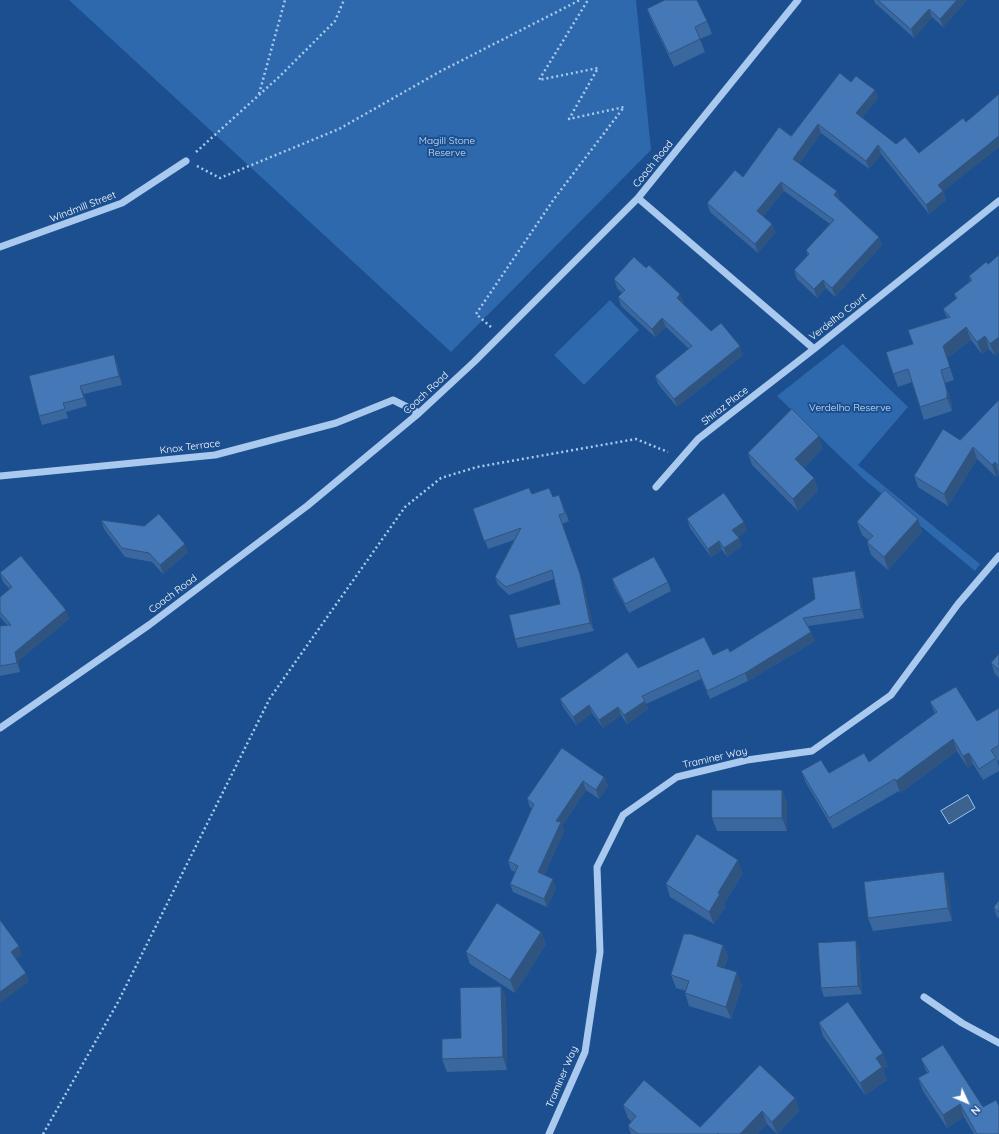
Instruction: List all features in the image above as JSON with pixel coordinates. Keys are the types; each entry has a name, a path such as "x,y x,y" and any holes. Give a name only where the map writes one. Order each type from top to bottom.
{"street":[{"name":"Coach Road","path":"0,728 156,620 307,506 419,414 501,335 638,198 798,0"},
{"name":"Windmill Street","path":"0,247 122,203 186,160"},
{"name":"Verdelho Court","path":"638,198 814,349 999,201"},
{"name":"Shiraz Place","path":"656,487 698,439 814,349"},
{"name":"Knox Terrace","path":"0,476 215,455 336,423 393,400 419,414"},
{"name":"Traminer Way","path":"549,1134 585,1052 600,952 597,867 623,815 677,777 747,760 812,751 891,695 958,604 999,556"},
{"path":"924,997 962,1023 999,1043"}],"path":[{"path":"259,94 284,0"},
{"path":"344,0 335,21 259,94 186,160 220,178 339,130 441,71 580,0"},
{"path":"501,335 476,314 554,199 624,107 569,119 598,68 539,80 588,0"},
{"path":"42,1134 118,1002 270,698 405,507 441,478 477,466 636,439 681,458"}],"green space":[{"name":"Magill Stone Reserve","path":"69,0 636,0 651,150 451,352"},
{"path":"610,300 639,330 584,385 554,355"},
{"name":"Verdelho Reserve","path":"843,344 908,407 858,465 980,564 975,571 865,480 777,396"}],"shaded area":[{"path":"968,795 975,808 949,824 941,811"}],"building":[{"path":"665,0 697,0 707,21 695,27 700,39 669,54 647,9"},
{"path":"878,0 957,0 940,19 929,9 911,29"},
{"path":"840,73 851,82 856,76 875,90 856,113 896,144 905,137 919,153 963,118 966,122 999,94 999,136 938,185 943,191 926,205 878,145 866,161 818,124 793,159 837,191 834,195 879,237 832,288 823,280 814,289 794,270 809,254 806,250 834,220 781,182 757,211 772,224 755,244 707,203 735,170 743,177 779,127 791,136"},
{"path":"999,255 999,337 990,344 985,336 977,342 966,327 943,346 950,367 941,370 947,391 947,398 920,407 908,369 893,374 886,352 913,344 908,330 950,317 943,309 957,298 954,294 972,280 969,276 986,262 988,264"},
{"path":"634,257 646,268 649,265 680,294 677,298 711,331 721,323 740,346 674,399 655,376 692,346 662,318 652,329 618,297 625,290 614,279"},
{"path":"114,355 119,376 80,386 84,398 63,403 65,409 39,416 29,376"},
{"path":"999,400 999,466 995,462 992,465 973,447 944,494 914,476 943,429 960,440"},
{"path":"792,409 819,436 795,459 814,478 793,499 748,453"},
{"path":"529,488 532,494 549,488 553,497 559,495 565,513 559,515 580,574 590,623 515,639 509,615 560,604 552,570 506,587 495,577 521,528 484,541 473,509"},
{"path":"885,490 918,519 884,557 867,542 873,536 857,522"},
{"path":"724,493 744,522 732,530 739,538 724,548 719,541 708,549 687,519"},
{"path":"159,514 185,544 160,565 149,553 122,548 101,520 144,526"},
{"path":"21,556 66,610 15,652 17,663 0,666 0,626 11,625 0,612 0,597 12,587 0,573"},
{"path":"654,557 668,582 625,604 612,579"},
{"path":"855,571 861,609 803,618 811,632 745,673 707,691 698,670 642,696 645,701 624,715 618,707 599,720 589,705 573,717 560,699 627,652 638,668 704,637 713,655 728,648 730,652 815,599 812,578"},
{"path":"999,654 999,670 991,663"},
{"path":"956,687 977,721 999,708 999,745 991,750 996,758 979,769 969,753 963,756 953,739 896,781 895,779 829,818 801,771 821,760 829,773 864,753 869,762 937,712 930,702"},
{"path":"562,748 604,777 596,790 583,781 556,821 561,822 538,872 553,879 544,899 510,884 518,866 508,861 534,804 527,799"},
{"path":"712,790 782,790 782,818 712,818"},
{"path":"697,834 738,860 718,893 720,894 709,912 666,884"},
{"path":"944,872 948,908 868,918 864,882"},
{"path":"999,900 999,912 994,908"},
{"path":"497,903 541,932 510,980 466,952"},
{"path":"0,920 19,946 11,952 26,973 0,992"},
{"path":"684,934 691,934 723,945 717,966 737,972 726,1007 685,993 689,981 671,975"},
{"path":"856,941 858,986 821,988 818,943"},
{"path":"501,987 503,1057 442,1059 442,1039 461,1038 460,988"},
{"path":"848,1002 883,1053 876,1058 882,1067 860,1083 819,1023"},
{"path":"943,1045 983,1107 996,1100 999,1106 999,1134 977,1134 960,1104 943,1115 918,1078 929,1072 921,1059"},
{"path":"760,1065 795,1098 772,1122 762,1111 740,1134 638,1134 628,1126 636,1116 623,1105 644,1080 700,1127"}]}
